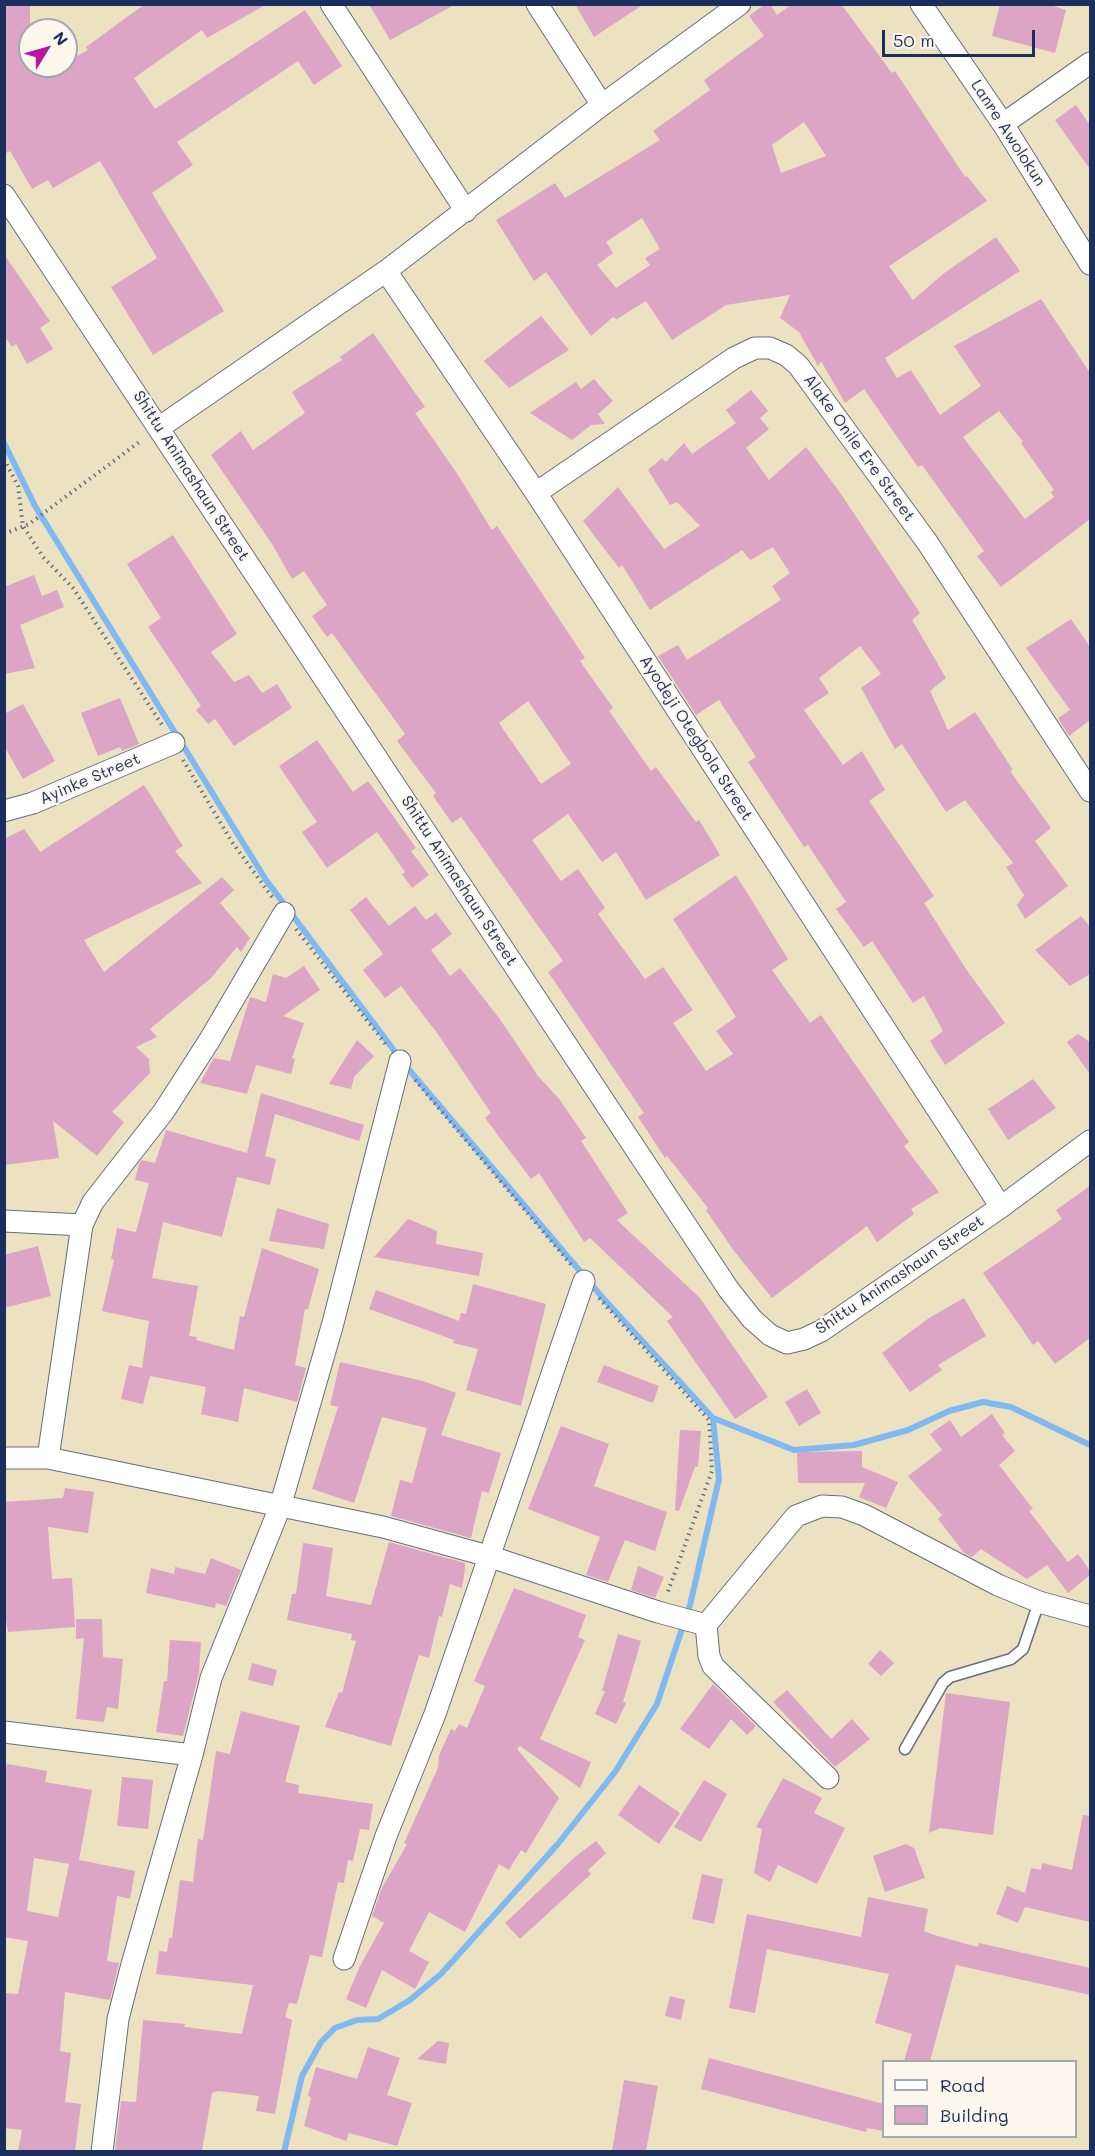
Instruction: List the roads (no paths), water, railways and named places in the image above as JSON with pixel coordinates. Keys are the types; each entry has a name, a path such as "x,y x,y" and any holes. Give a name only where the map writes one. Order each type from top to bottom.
{"street":[{"path":"330,4 466,211"},
{"path":"537,4 602,105"},
{"path":"160,427 386,271 602,105 740,4"},
{"name":"Lanre Awolokun","path":"921,4 1003,124 1090,264"},
{"path":"1003,124 1090,63"},
{"name":"Shittu Animashaun Street","path":"4,195 160,427 729,1290 752,1319 770,1335 787,1343 804,1339 821,1331 1001,1208"},
{"name":"Ayodeji Otegbola Street","path":"386,271 536,493 1001,1208"},
{"name":"Alake Onile Ere Street","path":"536,493 734,358 755,348 770,348 786,355 798,365 927,542 1090,790"},
{"name":"Ayinke Street","path":"4,811 33,803 174,743"},
{"path":"48,1458 82,1225 93,1202 164,1111 209,1041 284,913"},
{"path":"102,2151 118,2019 192,1755 211,1678 280,1506 333,1323 400,1061"},
{"path":"1001,1208 1090,1141"},
{"path":"4,1221 82,1225"},
{"path":"344,1959 386,1836 435,1714 584,1281"},
{"path":"4,1458 48,1458 383,1527 488,1556 662,1613 697,1622"},
{"path":"697,1622 796,1516 822,1506 842,1507 864,1515 998,1585 1039,1602 1090,1616"},
{"path":"697,1622 713,1666 828,1778"},
{"path":"4,1732 192,1755"}],"lane":[{"path":"905,1749 944,1683 950,1677 1011,1659 1023,1650 1039,1602"}],"waterway":[{"path":"4,443 35,506 266,880 399,1057"},
{"path":"405,1065 602,1297 713,1418 794,1450 854,1445 908,1430 949,1411 983,1402 1011,1407 1090,1445"},
{"path":"284,2152 302,2076 321,2042 335,2028 357,2020 378,2019 410,2000 441,1974 557,1845 615,1772 657,1704 690,1605 719,1479 713,1418"}]}
